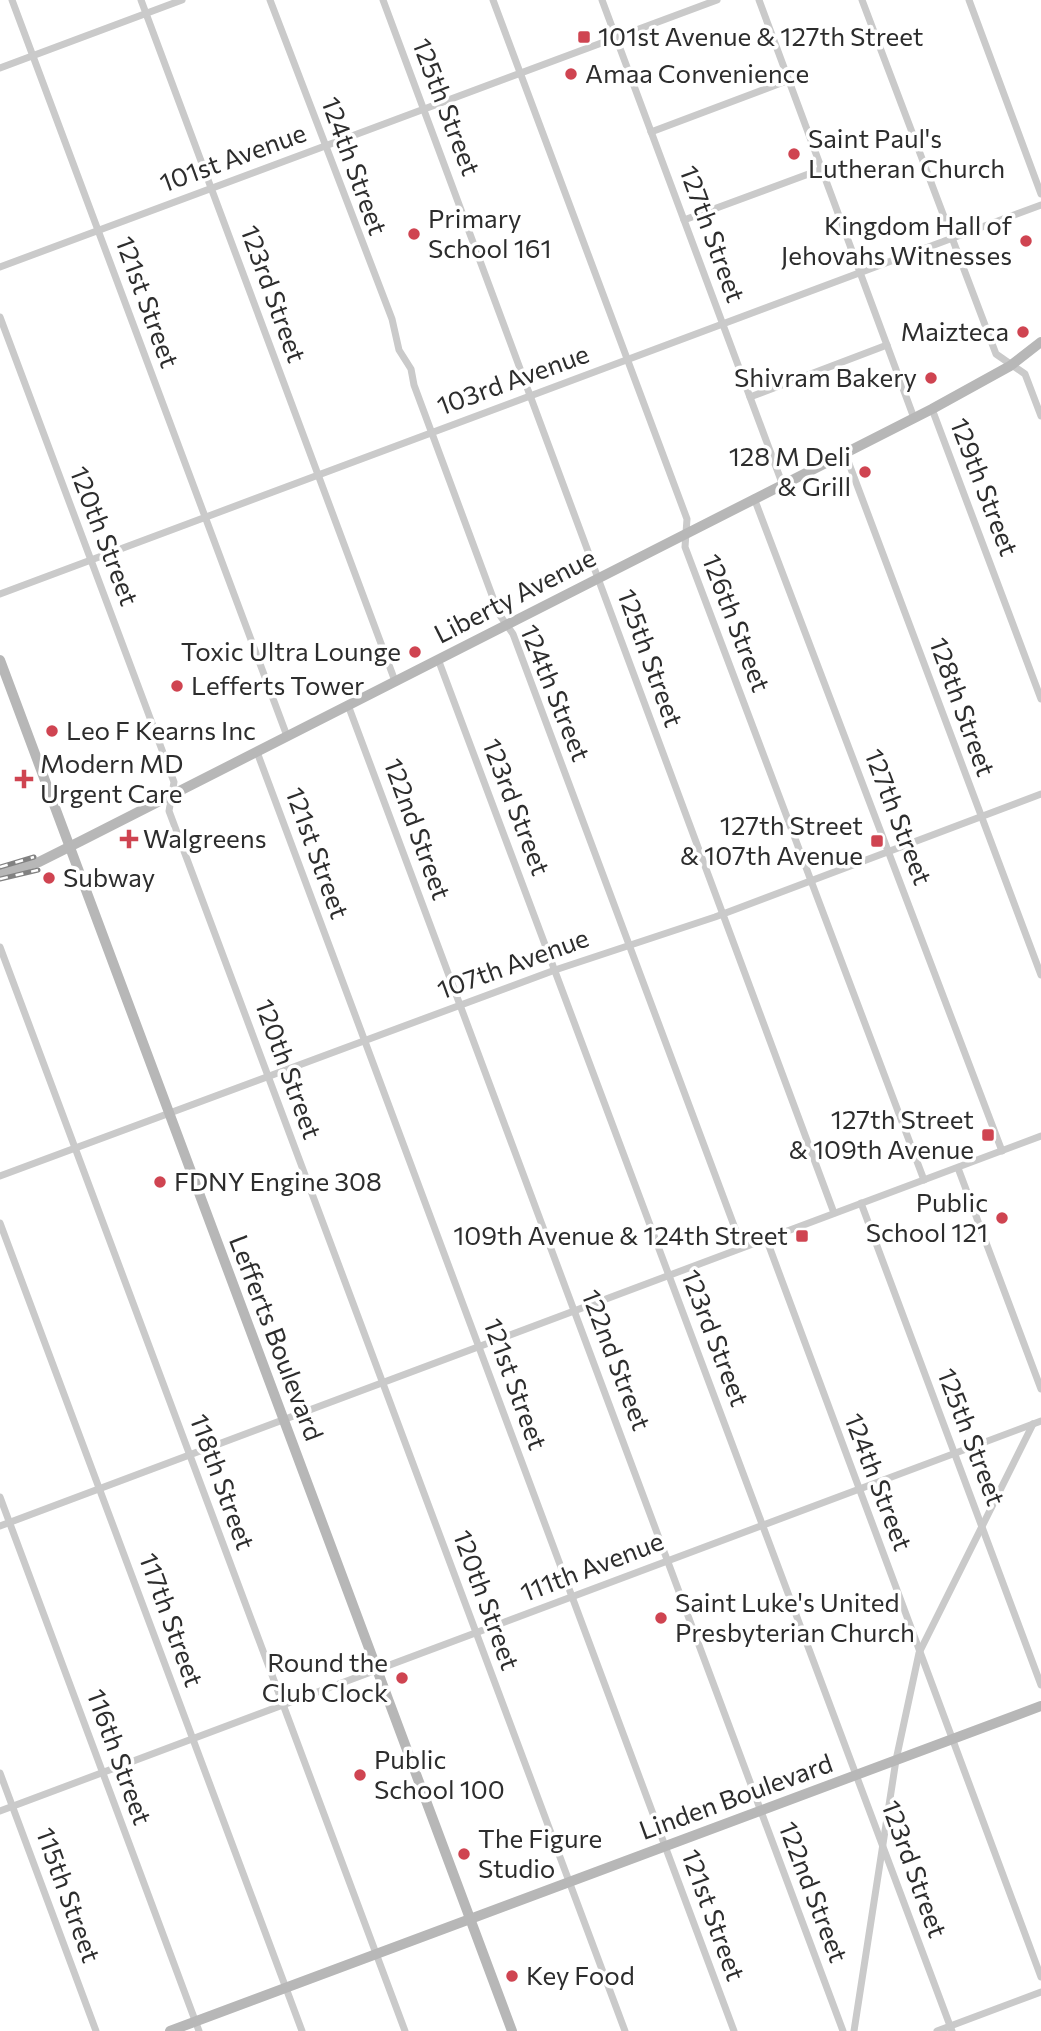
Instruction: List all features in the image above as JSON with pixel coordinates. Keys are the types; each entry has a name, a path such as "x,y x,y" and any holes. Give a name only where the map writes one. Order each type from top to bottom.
{"street":[{"name":"121st Street","path":"12,0 287,736"},
{"name":"123rd Street","path":"141,0 395,681"},
{"path":"0,68 182,0"},
{"name":"124th Street","path":"270,0 392,319 399,350 411,369 499,614 517,647 743,1247"},
{"name":"125th Street","path":"383,0 834,1213"},
{"name":"126th Street","path":"493,0 687,519 685,547 924,1180"},
{"name":"127th Street","path":"601,0 782,484"},
{"name":"101st Avenue","path":"0,267 717,0"},
{"name":"129th Street","path":"759,0 914,418"},
{"path":"862,0 996,354 1010,366 1026,374 1041,416"},
{"path":"969,0 1041,194"},
{"path":"651,132 789,80"},
{"path":"684,220 822,169"},
{"name":"103rd Avenue","path":"0,594 1041,205"},
{"name":"120th Street","path":"0,317 174,782 170,811 625,2031"},
{"name":"Liberty Avenue","path":"0,874 39,862 932,409 1010,366 1041,342"},
{"path":"750,397 887,345"},
{"name":"129th Street","path":"932,409 1041,699"},
{"name":"128th Street","path":"845,453 1041,975"},
{"name":"127th Street","path":"754,498 1002,1151"},
{"name":"123rd Street","path":"438,659 951,2029"},
{"name":"Lefferts Boulevard","path":"0,660 512,2031"},
{"name":"122nd Street","path":"348,705 843,2031"},
{"name":"121st Street","path":"257,752 734,2031"},
{"name":"107th Avenue","path":"0,1177 555,970 723,914 1041,794"},
{"name":"118th Street","path":"0,947 405,2031"},
{"path":"0,1526 1041,1136"},
{"path":"958,1168 1041,1389"},
{"name":"125th Street","path":"861,1203 1041,1685"},
{"name":"117th Street","path":"0,1223 302,2031"},
{"name":"124th Street","path":"766,1238 1041,1977"},
{"path":"854,2031 881,1844 919,1653 1037,1422"},
{"name":"111th Avenue","path":"0,1811 1037,1422"},
{"name":"116th Street","path":"0,1497 197,2026"},
{"name":"Linden Boulevard","path":"170,2031 197,2026 285,1988 1041,1706"},
{"name":"115th Street","path":"0,1773 96,2031"},
{"path":"937,2031 951,2029 1041,1992"}],"railway":[{"path":"0,867 34,857"},
{"path":"0,879 38,870"}],"place":[{"name":"101st Avenue & 127th Street","path":"584,37"},
{"name":"Amaa Convenience","path":"571,74"},
{"name":"Saint Paul's Lutheran Church","path":"794,154"},
{"name":"Primary School 161","path":"414,234"},
{"name":"Kingdom Hall of Jehovahs Witnesses","path":"1026,241"},
{"name":"Maizteca","path":"1023,332"},
{"name":"Shivram Bakery","path":"931,378"},
{"name":"128 M Deli & Grill","path":"865,472"},
{"name":"Toxic Ultra Lounge","path":"415,652"},
{"name":"Lefferts Tower","path":"177,686"},
{"name":"Leo F Kearns Inc","path":"52,731"},
{"name":"Modern MD Urgent Care","path":"24,779"},
{"name":"Walgreens","path":"129,839"},
{"name":"127th Street & 107th Avenue","path":"877,841"},
{"name":"Subway","path":"49,878"},
{"name":"127th Street & 109th Avenue","path":"988,1135"},
{"name":"FDNY Engine 308","path":"160,1182"},
{"name":"Public School 121","path":"1002,1218"},
{"name":"109th Avenue & 124th Street","path":"802,1236"},
{"name":"Saint Luke's United Presbyterian Church","path":"661,1618"},
{"name":"Round the Club Clock","path":"402,1678"},
{"name":"Public School 100","path":"360,1775"},
{"name":"The Figure Studio","path":"464,1854"},
{"name":"Key Food","path":"512,1976"}]}
